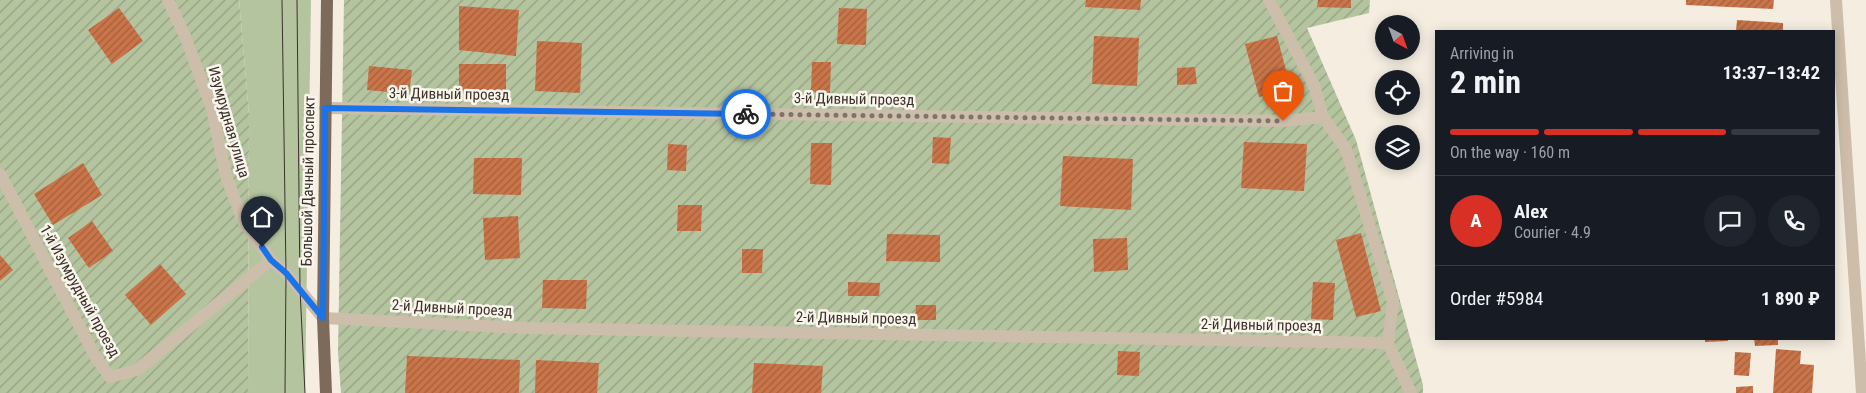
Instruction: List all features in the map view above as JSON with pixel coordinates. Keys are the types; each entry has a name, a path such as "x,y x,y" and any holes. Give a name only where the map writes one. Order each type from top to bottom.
{"main road":[{"name":"Большой Дачный проспект","path":"326,393 323,318 327,0"}],"street":[{"name":"Изумрудная улица","path":"168,0 186,36 212,109 226,176 243,221 271,260 286,273 323,318"},
{"path":"1269,0 1314,85 1323,117 1346,149 1393,302 1388,343 1411,393"},
{"path":"1836,0 1862,393"},
{"name":"3-й Дивный проезд","path":"325,108 1283,121 1323,117"},
{"name":"1-й Изумрудный проезд","path":"0,174 94,356 110,377 137,370 271,260"},
{"name":"2-й Дивный проезд","path":"323,318 527,328 1388,343"}],"green space":[{"path":"0,0 239,0 249,115 248,393 0,393"},
{"path":"239,0 311,0 305,393 248,393 249,115"},
{"path":"344,0 1370,0 1369,13 1307,28 1356,140 1423,385 1423,393 341,393 338,352"}],"building":[{"path":"1086,0 1141,0 1140,10 1085,7"},
{"path":"1318,0 1351,0 1351,8 1317,7"},
{"path":"1686,0 1774,0 1773,9 1686,5"},
{"path":"459,6 519,10 516,56 459,50"},
{"path":"119,8 143,41 112,64 88,30"},
{"path":"839,8 867,9 866,45 837,44"},
{"path":"1737,20 1783,23 1783,30 1736,30"},
{"path":"1094,36 1139,38 1137,86 1092,84"},
{"path":"1277,36 1291,89 1259,97 1245,44"},
{"path":"537,41 582,43 580,93 535,91"},
{"path":"812,62 831,62 830,93 811,92"},
{"path":"459,64 506,64 506,94 459,94"},
{"path":"369,66 412,70 409,94 367,90"},
{"path":"1195,67 1197,84 1177,85 1177,68"},
{"path":"933,137 951,138 949,164 932,163"},
{"path":"1244,142 1307,144 1304,191 1241,188"},
{"path":"811,143 832,143 831,185 810,184"},
{"path":"668,144 687,145 686,171 667,170"},
{"path":"1063,156 1133,159 1131,210 1060,206"},
{"path":"474,158 522,158 521,195 473,194"},
{"path":"83,163 102,195 53,225 34,194"},
{"path":"678,205 702,205 701,231 677,231"},
{"path":"518,216 520,258 485,260 483,218"},
{"path":"92,221 113,251 89,268 68,238"},
{"path":"1361,233 1381,311 1356,317 1336,240"},
{"path":"887,234 940,235 940,262 886,261"},
{"path":"1127,238 1128,270 1094,272 1093,239"},
{"path":"742,249 763,249 762,273 742,273"},
{"path":"0,255 13,270 0,281"},
{"path":"160,264 186,294 151,325 125,295"},
{"path":"543,280 587,280 586,309 542,308"},
{"path":"848,282 880,283 879,296 848,296"},
{"path":"1313,282 1335,283 1333,320 1311,319"},
{"path":"916,305 936,305 936,320 915,320"},
{"path":"1705,340 1728,340 1728,341 1705,342"},
{"path":"1754,340 1778,340 1778,345 1755,346"},
{"path":"1776,349 1801,351 1800,364 1814,365 1812,393 1773,393"},
{"path":"1118,351 1140,352 1139,376 1117,375"},
{"path":"1735,352 1751,353 1749,376 1734,375"},
{"path":"407,356 520,360 519,393 405,393"},
{"path":"536,360 599,363 597,393 535,393"},
{"path":"754,363 823,366 821,393 752,393"},
{"path":"1753,386 1753,393 1736,393 1736,387"}],"tram line":[{"path":"282,0 286,273 285,393"},
{"path":"297,0 300,289 305,393"}],"way so far":[{"path":"746,114 1283,121"}],"route":[{"path":"262,247 271,260 286,273 323,318 325,108 746,114"}]}
